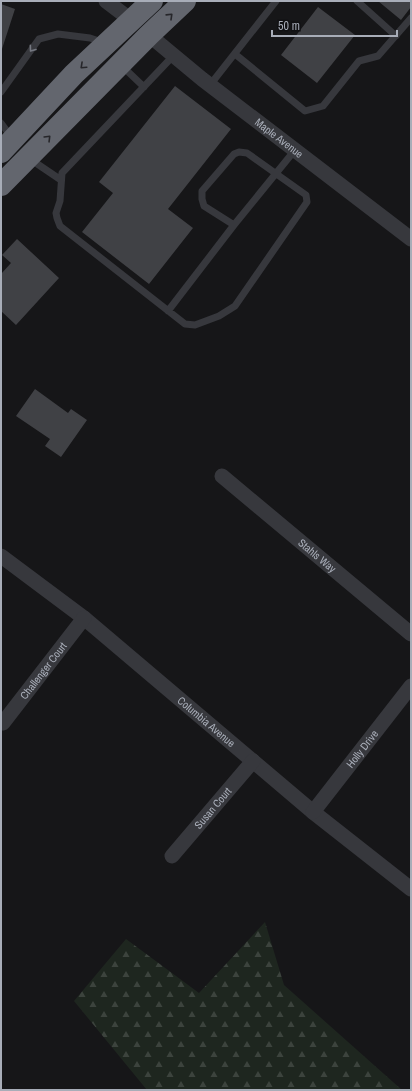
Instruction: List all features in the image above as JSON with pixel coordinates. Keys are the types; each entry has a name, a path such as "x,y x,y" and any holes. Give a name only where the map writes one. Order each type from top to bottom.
{"highway":[{"path":"5,138 152,1"},
{"path":"1,185 149,35 185,1"}],"street":[{"path":"106,1 131,20"},
{"name":"Maple Avenue","path":"149,35 210,85 411,238"},
{"name":"Stahls Way","path":"222,476 411,634"},
{"name":"Columbia Avenue","path":"1,556 84,618 313,812 411,889"},
{"name":"Challenger Court","path":"3,723 84,618"},
{"name":"Holly Drive","path":"313,812 411,686"},
{"name":"Susan Court","path":"172,856 253,761"}],"lane":[{"path":"210,85 276,1"},
{"path":"357,1 396,36"},
{"path":"234,54 305,111 323,106 360,61 378,56 411,18"},
{"path":"1,92 39,39 58,34 90,38 106,44"},
{"path":"174,55 62,173 60,201 56,213 57,218 60,226 168,311 185,324 195,325 219,316 235,306 308,202 306,195 247,153 239,152 234,154 202,191 204,206 234,225"},
{"path":"121,64 144,87"},
{"path":"168,311 234,225 295,150"},
{"path":"28,157 61,180"}],"green space":[{"path":"265,922 284,985 402,1090 147,1090 74,1001 126,939 199,993"}],"building":[{"path":"378,1 411,1 411,7 401,20"},
{"path":"1,4 15,9 1,52"},
{"path":"318,7 355,35 317,83 281,55"},
{"path":"175,86 231,129 168,209 193,228 149,284 82,232 113,193 99,182"},
{"path":"17,239 59,278 16,325 1,311 1,274 11,263 2,255"},
{"path":"35,389 68,413 71,409 87,420 61,457 45,446 50,439 16,416"}]}
